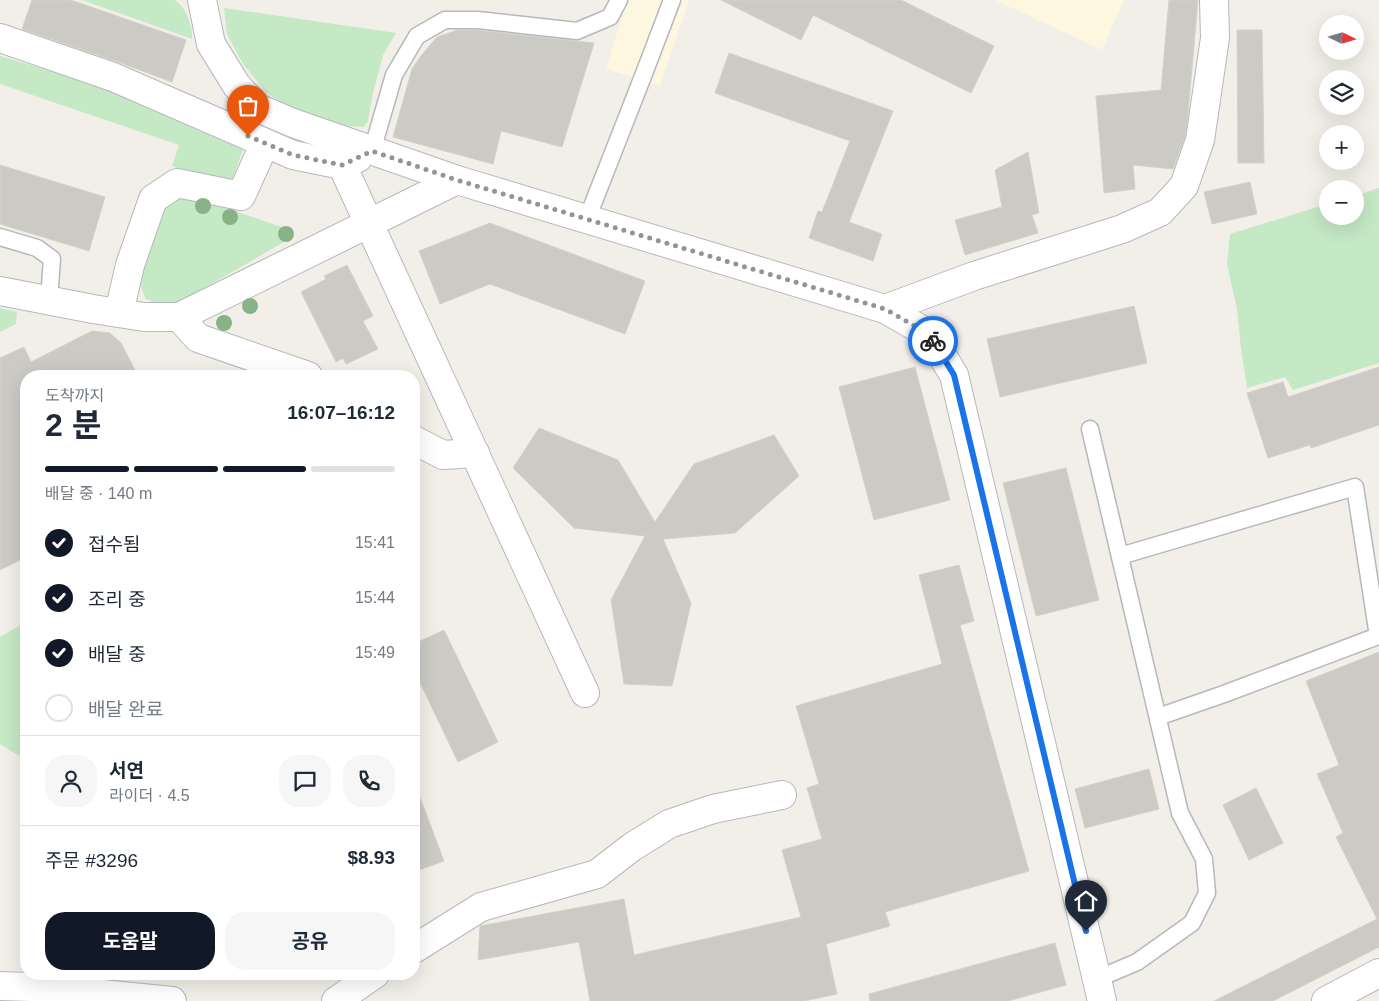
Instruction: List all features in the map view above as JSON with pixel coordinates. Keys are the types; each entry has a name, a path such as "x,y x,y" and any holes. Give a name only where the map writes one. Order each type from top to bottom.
{"street":[{"path":"202,0 211,44 237,86 258,108 292,123 457,180 885,309 929,334 954,375 1099,990"},
{"path":"885,309 974,276 1122,229 1160,212 1184,186 1200,140 1215,38 1214,0"},
{"path":"0,38 113,76 293,155 342,165 372,151"},
{"path":"119,313 130,264 154,199 177,183 241,196 266,144"},
{"path":"342,165 585,693"},
{"path":"0,290 144,318 179,317 457,180"},
{"path":"179,317 198,338 291,370"},
{"path":"420,443 443,455 474,454"},
{"path":"420,945 481,906 596,874 632,847 669,824 713,809 782,795"},
{"path":"1326,1001 1379,973"},
{"path":"336,1001 366,980"},
{"path":"0,986 32,987 172,1001"}],"lane":[{"path":"372,151 394,75 416,36 445,20 478,20 577,31 610,17 619,0"},
{"path":"587,219 672,0"},
{"path":"0,237 37,248 52,259 49,300"},
{"path":"1090,429 1180,813 1204,859 1207,892 1192,923 1099,990"},
{"path":"1120,556 1355,487 1378,636 1158,717"}],"shaded area":[{"path":"627,0 689,0 660,86 606,69"},
{"path":"995,0 1124,0 1102,50"}],"green space":[{"path":"82,0 174,0 182,6 188,16 192,39"},
{"path":"224,8 396,33 383,55 368,121 364,127 344,126 293,111 267,93 243,64 227,34"},
{"path":"0,56 88,82 183,119 244,147 232,180 224,184 172,166 179,145 0,84"},
{"path":"1379,188 1379,363 1293,390 1285,377 1247,388 1237,309 1227,264 1230,234 1319,206 1319,225 1364,225 1364,193"},
{"path":"180,195 197,198 290,230 291,238 178,303 158,304 146,299 139,282 163,209"},
{"path":"0,308 17,312 16,324 0,332"},
{"path":"20,625 20,756 0,744 0,637"}],"building":[{"path":"32,0 71,0 186,40 172,82 22,29"},
{"path":"721,0 901,0 994,46 971,93 813,15 801,40"},
{"path":"1169,0 1198,0 1185,136 1173,169 1133,165 1135,189 1104,193 1096,96 1161,90"},
{"path":"458,30 476,30 594,43 562,147 501,131 493,164 393,137 412,69 437,37"},
{"path":"1237,30 1262,30 1264,163 1238,163"},
{"path":"729,53 893,111 849,222 882,234 873,261 809,238 818,211 822,212 850,141 715,93"},
{"path":"1028,152 1039,213 1032,215 1038,233 965,255 955,220 1002,207 995,170"},
{"path":"0,165 105,197 89,251 0,224"},
{"path":"1250,182 1257,214 1212,224 1204,192"},
{"path":"490,223 645,281 625,334 490,284 440,304 419,251"},
{"path":"347,265 373,316 363,321 378,349 346,364 343,358 336,362 301,292 326,279 324,276"},
{"path":"1134,306 1147,363 1000,397 987,339"},
{"path":"92,331 110,333 121,343 135,370 20,370 20,560 0,570 0,358 24,347 31,362"},
{"path":"915,367 950,500 874,520 839,387"},
{"path":"1379,367 1379,425 1311,448 1310,445 1268,458 1247,393 1283,382 1288,397"},
{"path":"539,428 618,460 655,522 694,464 774,435 799,476 735,533 663,539 691,603 672,686 624,684 611,600 645,536 574,528 513,468"},
{"path":"1066,468 1099,600 1036,616 1003,483"},
{"path":"959,565 974,621 960,625 1029,871 885,912 890,926 826,944 837,994 804,1001 590,1001 579,942 478,960 480,926 624,899 634,955 801,917 782,850 822,839 807,788 819,784 796,706 942,664 919,575"},
{"path":"444,630 498,742 458,762 420,683 420,641"},
{"path":"1379,652 1379,947 1273,1001 1214,1001 1377,919 1336,837 1343,833 1317,774 1339,765 1306,681"},
{"path":"1149,769 1159,809 1085,828 1075,789"},
{"path":"1256,788 1283,843 1249,860 1223,805"},
{"path":"420,798 444,861 420,870"},
{"path":"1055,943 1066,985 1008,1001 870,1001 869,994"}],"way so far":[{"path":"248,136 293,155 342,165 372,151 457,180 885,309 929,334 933,341"}],"route":[{"path":"933,341 954,375 1086,931"}]}
